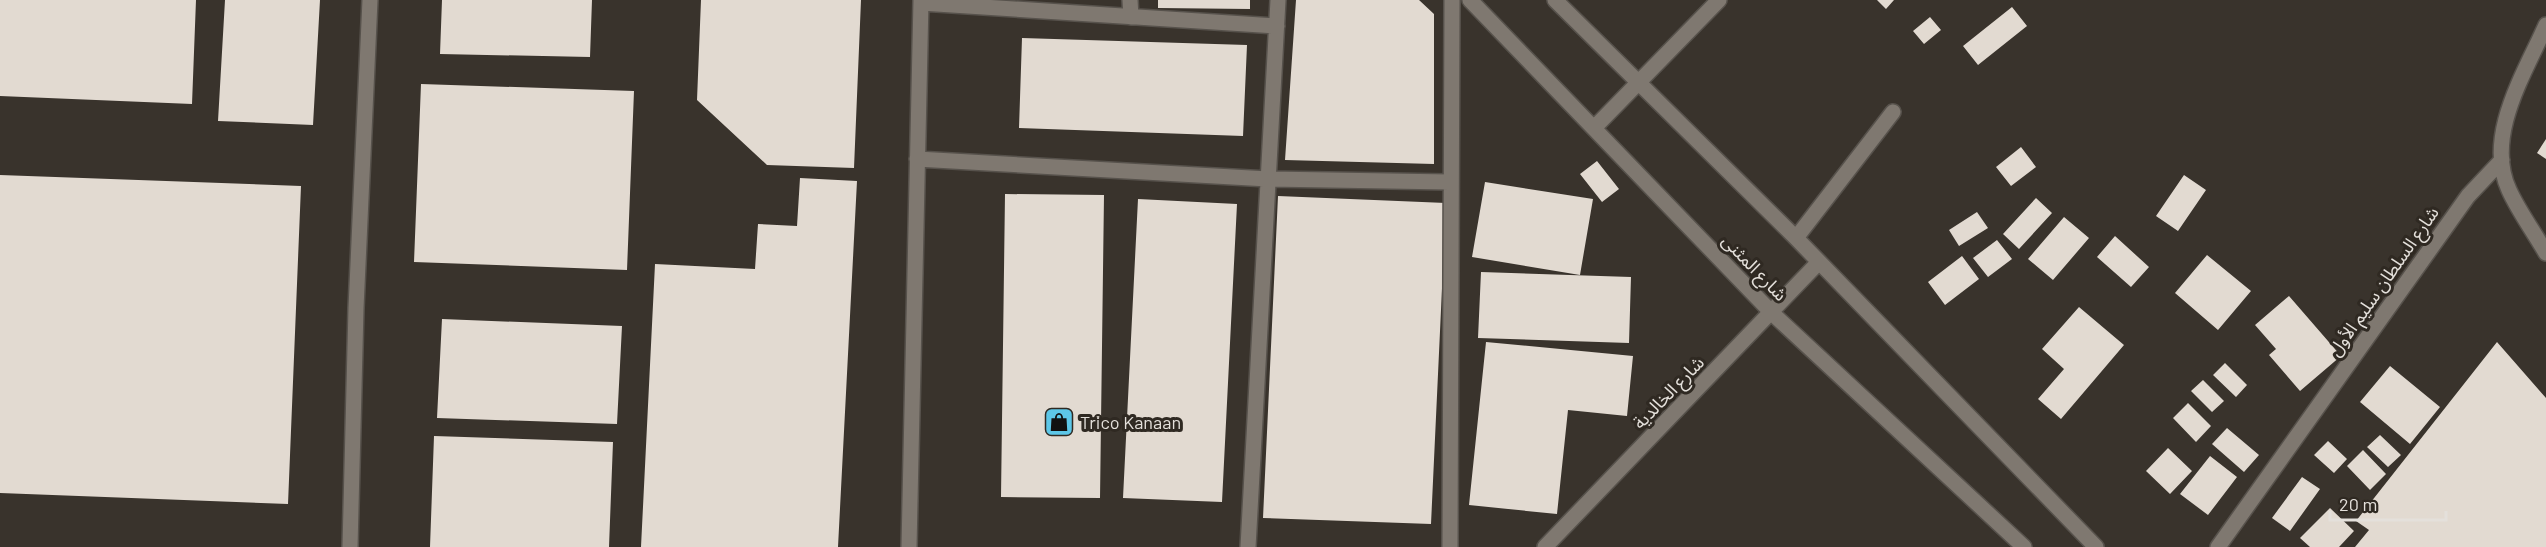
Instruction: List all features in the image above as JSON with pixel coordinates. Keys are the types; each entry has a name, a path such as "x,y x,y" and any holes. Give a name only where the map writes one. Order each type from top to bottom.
{"street":[{"path":"350,547 356,308 370,0"},
{"path":"1130,0 1131,17"},
{"path":"1248,547 1278,0"},
{"path":"1450,547 1449,182 1452,0"},
{"name":"شارع المثنى","path":"1470,0 1773,314 2024,547"},
{"path":"1555,0 1796,238 2096,547"},
{"path":"1594,128 1719,0"},
{"path":"909,547 921,2 1276,26"},
{"path":"2546,25 2505,121 2502,160 2508,188 2546,253"},
{"path":"1796,238 1893,112"},
{"path":"917,159 1268,179 1449,182"},
{"name":"شارع السلطان سليم الأول","path":"2218,547 2468,196 2502,160"},
{"name":"شارع الخالدية","path":"1545,547 1773,314 1818,263"}],"building":[{"path":"0,0 196,0 192,104 0,96"},
{"path":"225,0 320,0 313,125 218,121"},
{"path":"442,0 592,0 590,57 440,54"},
{"path":"701,0 861,0 854,168 767,165 697,100"},
{"path":"1158,0 1250,0 1250,9 1158,8"},
{"path":"1296,0 1419,0 1434,14 1434,164 1285,160"},
{"path":"1877,0 1894,0 1886,9"},
{"path":"2012,7 2027,26 1978,65 1963,46"},
{"path":"1930,17 1941,30 1924,44 1913,31"},
{"path":"1022,38 1247,45 1243,136 1019,128"},
{"path":"421,84 634,91 627,270 414,262"},
{"path":"2546,139 2546,159 2537,153"},
{"path":"2021,147 2036,167 2011,186 1996,167"},
{"path":"1597,161 1619,189 1602,202 1580,174"},
{"path":"0,175 301,186 288,504 0,493"},
{"path":"2184,175 2206,190 2178,231 2156,216"},
{"path":"800,178 857,181 838,547 641,547 655,264 755,269 758,224 797,226"},
{"path":"1485,182 1593,199 1580,275 1472,257"},
{"path":"1005,194 1104,195 1100,498 1001,497"},
{"path":"1278,196 1446,203 1431,524 1263,518"},
{"path":"2036,198 2052,213 2019,249 2003,234"},
{"path":"1138,199 1237,204 1222,502 1123,498"},
{"path":"1977,212 1988,228 1959,246 1949,230"},
{"path":"2064,217 2089,238 2053,280 2028,259"},
{"path":"2115,236 2149,267 2131,287 2097,257"},
{"path":"1997,240 2012,259 1988,277 1973,258"},
{"path":"2207,255 2251,291 2218,330 2175,293"},
{"path":"1962,256 1979,279 1945,305 1928,282"},
{"path":"1481,272 1631,277 1629,343 1478,338"},
{"path":"2289,296 2341,356 2300,391 2269,355 2276,349 2255,325"},
{"path":"2079,307 2124,345 2061,419 2038,399 2064,369 2042,349"},
{"path":"442,319 622,326 617,424 437,418"},
{"path":"1486,342 1633,356 1627,416 1568,410 1557,514 1469,505"},
{"path":"2497,342 2546,398 2546,547 2355,547 2369,530 2356,521"},
{"path":"2225,363 2247,385 2236,397 2213,375"},
{"path":"2390,366 2440,407 2410,444 2360,402"},
{"path":"2203,380 2224,401 2212,412 2191,391"},
{"path":"2188,403 2211,426 2196,442 2173,418"},
{"path":"2227,428 2259,455 2244,472 2212,444"},
{"path":"2380,435 2401,455 2388,467 2367,447"},
{"path":"434,436 613,442 609,547 430,547"},
{"path":"2328,441 2347,459 2334,473 2314,455"},
{"path":"2168,448 2192,471 2170,494 2146,471"},
{"path":"2363,450 2386,474 2370,490 2347,466"},
{"path":"2210,456 2237,477 2208,515 2180,494"},
{"path":"2302,477 2320,489 2290,531 2272,518"},
{"path":"2330,508 2354,531 2339,547 2310,547 2300,538"}],"place":[{"name":"Trico Kanaan","path":"1059,422"}]}
